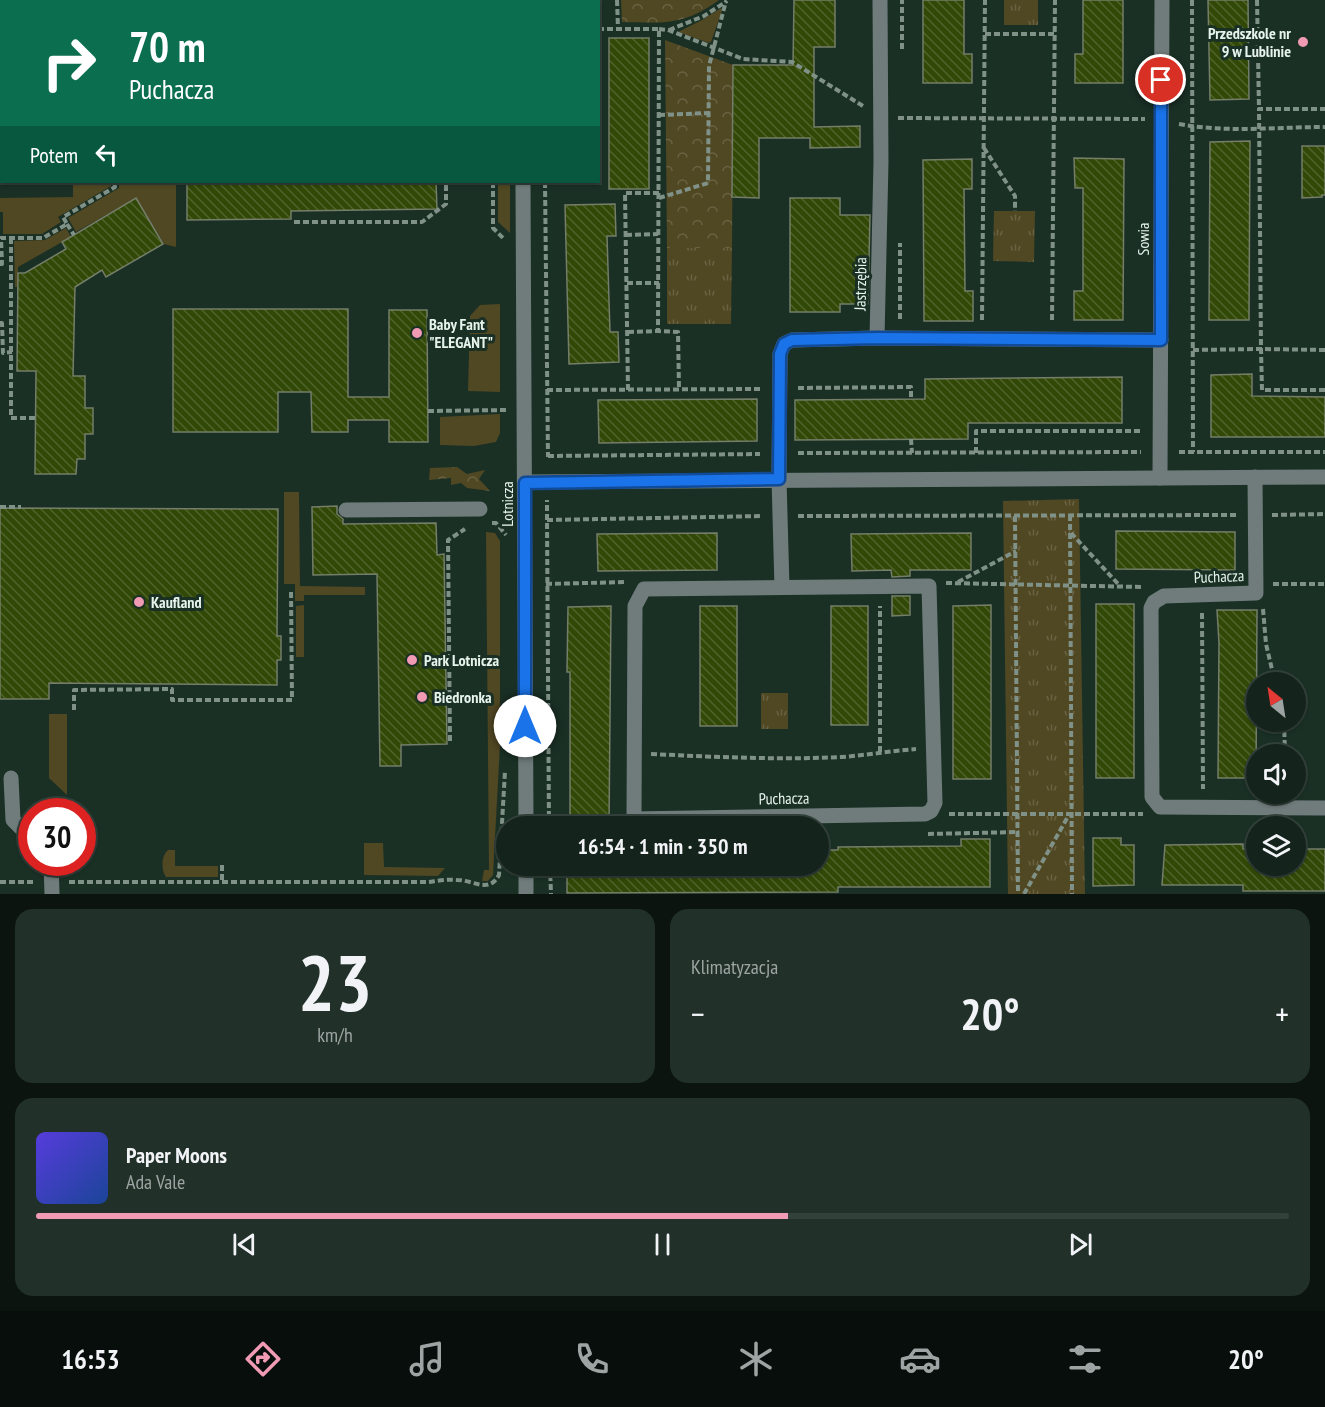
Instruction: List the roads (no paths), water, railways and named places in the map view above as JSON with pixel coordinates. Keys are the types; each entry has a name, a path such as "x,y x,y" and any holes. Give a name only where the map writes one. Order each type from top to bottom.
{"street":[{"name":"Jastrzębia","path":"877,338 881,162 880,0"},
{"name":"Sowia","path":"1160,478 1157,340 1162,0"},
{"name":"Lotnicza","path":"523,183 526,816"},
{"path":"782,587 779,479 780,354 784,344 792,340 877,338 1157,340"},
{"name":"Puchacza","path":"1255,477 1260,584 1256,593 1164,596 1158,598 1151,608 1152,797 1160,807 1325,808"},
{"path":"525,483 779,479 1325,477"},
{"path":"346,510 483,516"},
{"name":"Puchacza","path":"929,586 935,803 931,811 925,814 634,819 635,606 644,589 782,587 929,586"},
{"path":"11,778 13,820 18,825"},
{"path":"526,876 526,894"}],"place":[{"name":"Przedszkole nr 9 w Lublinie","path":"1303,42"},
{"name":"Baby Fant \"ELEGANT\"","path":"417,333"},
{"name":"Kaufland","path":"139,602"},
{"name":"Park Lotnicza","path":"412,660"},
{"name":"Biedronka","path":"422,697"}]}
